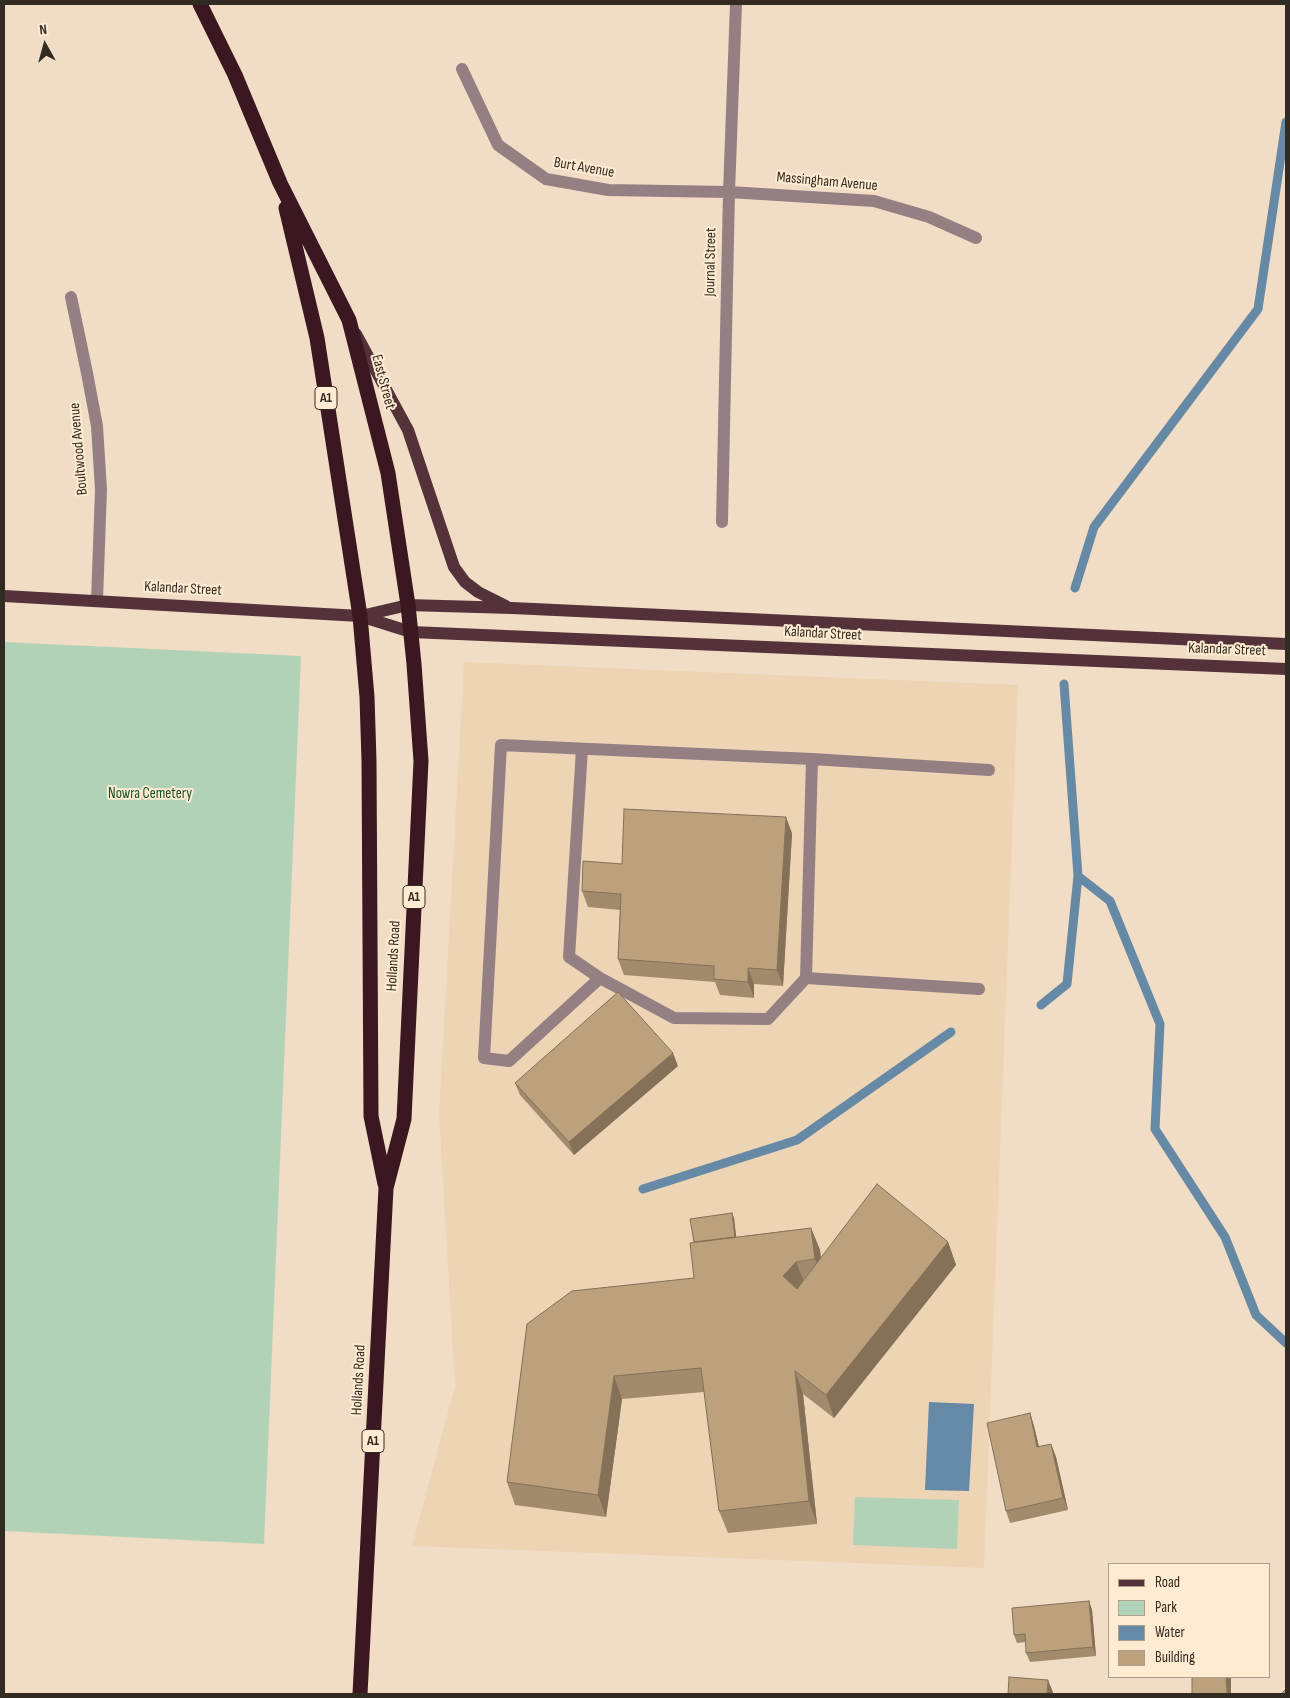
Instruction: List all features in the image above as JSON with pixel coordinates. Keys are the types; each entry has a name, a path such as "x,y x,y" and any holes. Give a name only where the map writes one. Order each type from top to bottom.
{"highway":[{"name":"East Street","path":"200,4 235,74 280,183 349,320 388,473 408,605"},
{"name":"East Street","path":"280,183 316,338 360,616"},
{"name":"Hollands Road","path":"360,1694 386,1188 404,1119 421,760 417,692 408,605"},
{"name":"Hollands Road","path":"360,616 367,697 369,761 371,1116 386,1188"}],"main road":[{"path":"349,320 408,430 454,567 465,582 478,592 512,608"},
{"name":"Kalandar Street","path":"4,596 360,616 411,632 1286,669"},
{"name":"Kalandar Street","path":"360,616 408,605 512,608 1286,644"}],"street":[{"name":"Journal Street","path":"722,522 729,192 736,4"},
{"name":"Burt Avenue","path":"462,69 498,145 546,179 608,190 729,192"},
{"name":"Massingham Avenue","path":"729,192 874,201 930,217 976,238"},
{"name":"Boultwood Avenue","path":"71,297 97,426 100,490 97,600"},
{"path":"600,978 509,1061 484,1058 501,745 812,759 989,770"},
{"path":"582,748 569,957 600,978 674,1018 768,1019 806,978 812,759"},
{"path":"806,978 979,989"}],"shaded area":[{"path":"464,662 1018,685 984,1568 412,1546 455,1386 439,1114"}],"green space":[{"name":"Nowra Cemetery","path":"4,642 301,656 264,1544 4,1531"},
{"path":"855,1497 959,1500 957,1549 853,1545"}],"water":[{"path":"929,1402 974,1404 969,1491 925,1490"}],"building":[{"path":"624,809 786,817 777,970 748,968 748,982 714,979 714,966 618,959 621,894 582,891 583,861 622,864"},
{"path":"618,992 673,1053 569,1142 515,1083"},
{"path":"877,1184 948,1242 826,1395 795,1371 809,1501 719,1511 701,1368 614,1376 598,1495 507,1482 527,1324 572,1291 694,1278 690,1243 811,1228 815,1259 796,1262 783,1276 797,1289"},
{"path":"732,1213 735,1237 694,1242 690,1219"},
{"path":"1030,1413 1037,1447 1051,1444 1063,1498 1006,1511 987,1423"},
{"path":"1089,1601 1093,1647 1026,1653 1025,1634 1014,1635 1012,1608"},
{"path":"1009,1677 1048,1680 1047,1694 1008,1694"},
{"path":"1192,1678 1226,1678 1227,1694 1192,1694"}],"waterway":[{"path":"1075,588 1094,527 1258,309 1286,122"},
{"path":"1064,684 1078,876 1110,901 1160,1024 1155,1129 1225,1237 1256,1315 1286,1343"},
{"path":"1041,1005 1067,984 1078,876"},
{"path":"643,1189 797,1140 951,1032"}]}
